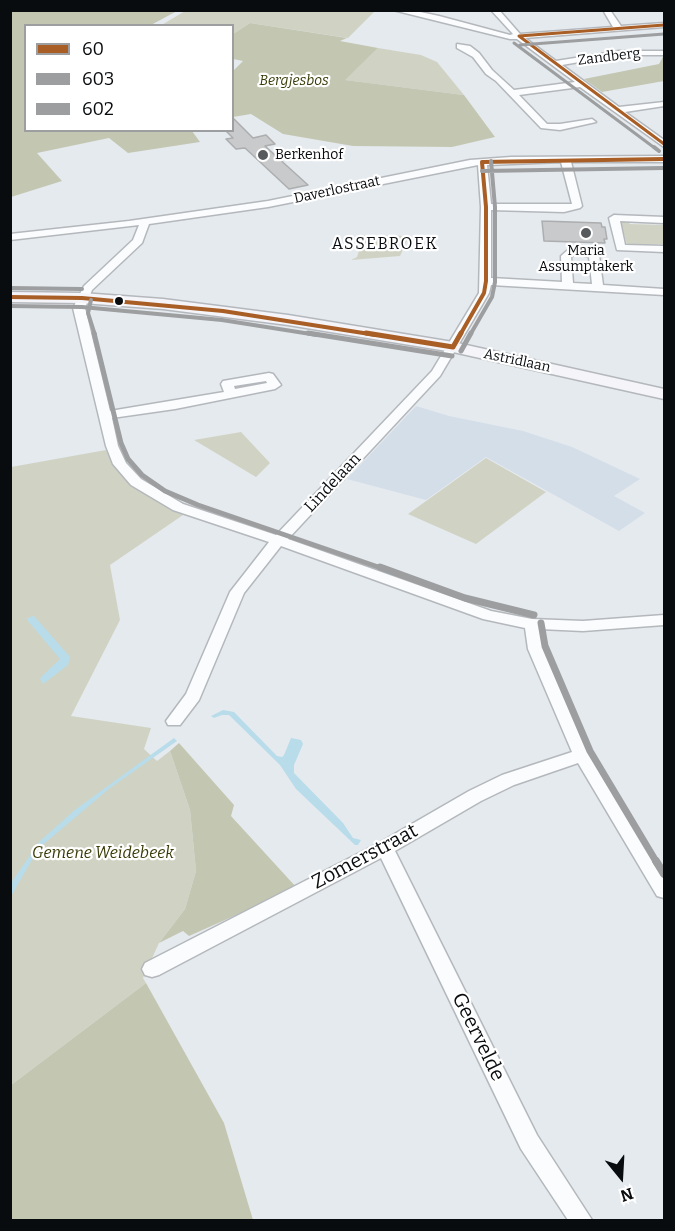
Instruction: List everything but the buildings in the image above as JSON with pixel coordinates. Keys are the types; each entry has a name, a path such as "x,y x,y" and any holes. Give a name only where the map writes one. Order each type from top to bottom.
{"main road":[{"name":"Astridlaan","path":"10,297 82,298 223,311 453,347 664,394"}],"street":[{"path":"396,10 439,18 506,36 664,25"},
{"path":"494,10 519,36 554,64 664,144"},
{"path":"606,10 618,28"},
{"path":"459,46 467,48 476,55 486,69 544,126 560,127 592,122"},
{"name":"Zandberg","path":"554,64 619,53 664,53"},
{"path":"512,93 581,84"},
{"path":"618,110 664,104"},
{"path":"486,207 564,209 577,206 565,159"},
{"name":"Daverlostraat","path":"10,237 145,222 201,212 283,202 482,162 664,159"},
{"path":"482,162 486,207 486,281 664,292"},
{"path":"664,220 614,218 621,248 664,249"},
{"path":"145,222 138,241 130,251 88,288 82,298 80,314 114,453 136,482 178,507 279,540 462,607 532,624 610,626 664,620"},
{"path":"568,286 566,256 572,251 582,250 594,255 598,288"},
{"name":"Lindelaan","path":"174,721 193,696 237,592 279,540 429,380 453,347 484,293 486,281"},
{"path":"106,415 231,394"},
{"path":"532,624 536,649 582,754 664,891"},
{"name":"Zomerstraat","path":"152,969 385,848 475,796 508,780 582,754"},
{"name":"Geervelde","path":"385,848 529,1142 581,1221"}],"shaded area":[{"path":"416,406 449,416 523,431 572,447 640,479 614,496 645,513 619,531 486,457 426,500 347,479"}],"green space":[{"path":"11,10 177,11 153,24 24,24 24,132 193,132 200,142 128,153 109,138 37,153 62,181 11,197"},
{"path":"185,11 375,11 348,38 250,23 234,33 234,24 163,24"},
{"name":"Bergjesbos","path":"250,23 347,38 340,41 378,48 345,80 464,95 495,137 452,147 353,146 283,134 251,114 234,117 234,70 243,61 234,59 234,33"},
{"path":"378,48 421,55 437,62 464,95 344,80"},
{"path":"664,55 664,81 602,92 584,79 659,64"},
{"path":"632,221 629,224 664,225 664,244 627,245 621,223"},
{"path":"364,235 409,236 400,256 351,260 357,257"},
{"path":"241,432 270,463 256,477 194,440"},
{"name":"Gemene Weidebeek","path":"106,450 114,466 137,489 151,498 186,513 110,565 120,620 71,716 151,728 144,749 157,761 170,751 190,810 196,871 185,909 159,943 143,978 146,983 11,1085 11,467"},
{"path":"486,458 546,492 476,544 408,514"},
{"path":"179,743 234,805 231,816 297,888 189,936 183,931 159,943 185,909 196,871 190,810 170,751"},
{"path":"146,983 224,1123 253,1220 11,1220 11,1085"}],"water":[{"path":"34,616 70,657 68,665 43,684 40,678 60,659 28,621 27,618"},
{"path":"223,710 234,712 277,756 284,755 291,738 301,740 303,744 294,765 294,773 343,823 353,838 361,840 358,845 355,845 296,789 280,765 229,715 214,718 211,716"},
{"path":"174,738 177,741 110,788 39,848 11,896 11,883 40,841 76,809"}],"transit line":[{"name":"60","path":"519,36 664,25"},
{"name":"603","path":"520,45 664,34"},
{"name":"60","path":"519,36 664,144"},
{"name":"603","path":"514,43 659,151"},
{"name":"60","path":"482,162 664,159"},
{"name":"603","path":"461,351 492,297 495,282 495,207 491,161"},
{"name":"60","path":"453,347 484,293 486,281 486,207 482,162"},
{"name":"603","path":"482,171 664,168"},
{"name":"602","path":"10,288 82,289"},
{"name":"60","path":"10,297 82,298 223,311 453,347"},
{"name":"602","path":"91,300 88,313 102,358 121,443 128,459 142,475 165,491 198,505 327,548 465,598 534,615"},
{"name":"603","path":"10,306 82,307 222,320 452,356"},
{"name":"602","path":"541,623 545,646 590,751 664,874"}],"place":[{"name":"Berkenhof","path":"263,155"},
{"name":"Maria Assumptakerk","path":"586,233"}],"district":[{"name":"ASSEBROEK","path":"385,245"}]}
